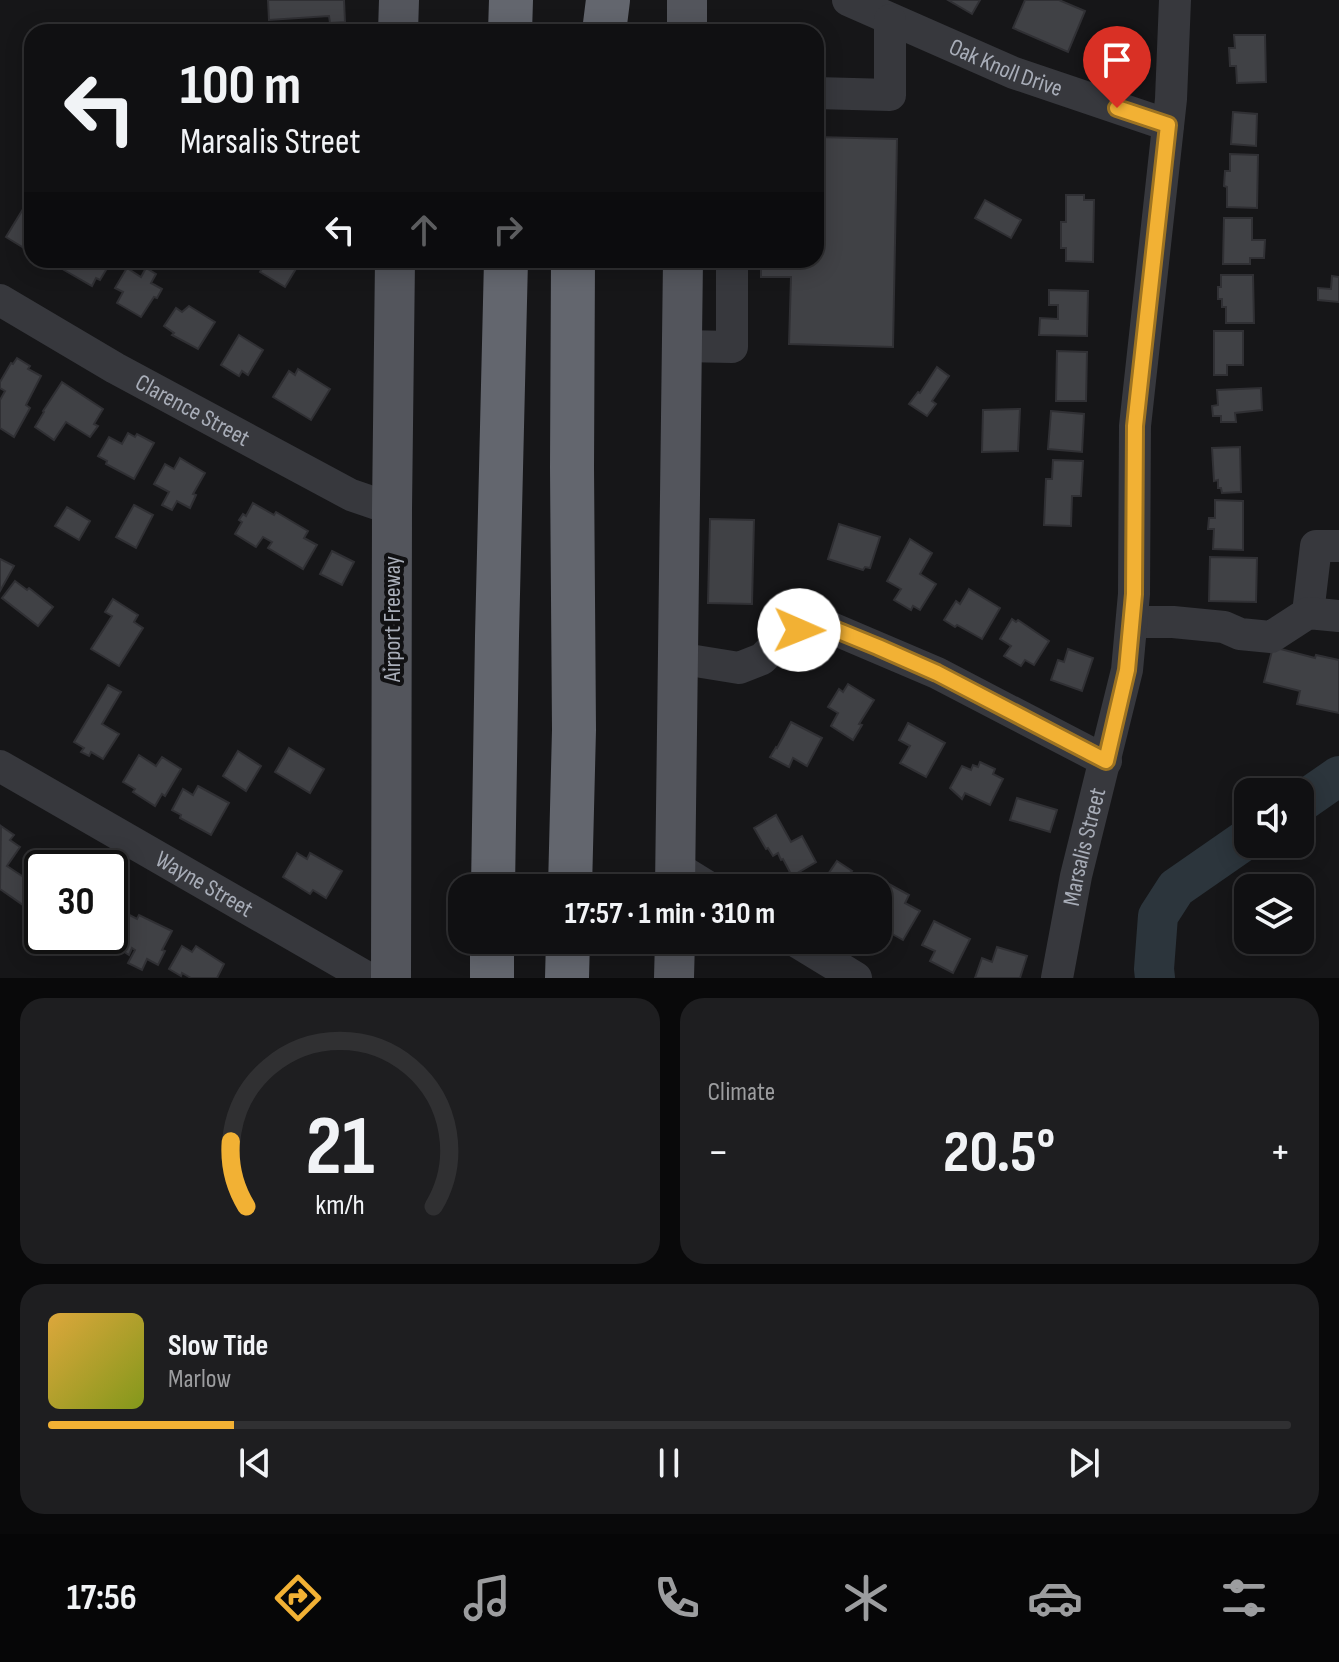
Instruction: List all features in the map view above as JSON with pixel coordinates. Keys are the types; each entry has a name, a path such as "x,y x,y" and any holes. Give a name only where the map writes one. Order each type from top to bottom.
{"highway":[{"path":"483,0 483,24"},
{"path":"510,24 511,0"},
{"path":"578,24 579,0"},
{"path":"605,24 608,0"},
{"path":"493,874 506,268"},
{"path":"570,874 574,730 573,268"},
{"path":"572,467 591,422 593,268"},
{"path":"476,874 476,744 495,706"},
{"path":"476,954 476,978"},
{"path":"492,954 492,978"}],"main road":[{"path":"398,24 399,0"},
{"path":"687,0 687,24"},
{"name":"Airport Freeway","path":"391,978 395,268"},
{"path":"676,874 683,268"},
{"path":"674,978 675,954"}],"street":[{"name":"Oak Knoll Drive","path":"848,0 1014,73 1168,125"},
{"name":"Marsalis Street","path":"1057,978 1076,876 1127,670 1134,594 1135,426 1171,99 1175,0"},
{"path":"824,93 890,95 890,20"},
{"path":"682,346 732,347 732,268"},
{"name":"Clarence Street","path":"0,300 115,368 337,488 392,509"},
{"path":"1132,622 1224,627 1240,634 1271,637 1324,615 1316,546 1339,546"},
{"path":"677,658 739,668 762,659 783,638 799,630 829,627 937,673 1106,761"},
{"name":"Wayne Street","path":"0,766 368,978"},
{"path":"817,954 856,978"}],"building":[{"path":"268,0 344,0 345,22 330,23 329,16 269,20"},
{"path":"948,0 980,0 972,14"},
{"path":"1025,0 1059,0 1085,11 1068,52 1013,28"},
{"path":"1234,35 1265,35 1266,82 1237,83 1236,66 1230,66 1229,48 1235,48"},
{"path":"1233,112 1257,114 1256,146 1231,144"},
{"path":"824,137 897,139 893,347 789,344 791,277 761,277 761,268 824,268"},
{"path":"1230,154 1258,155 1257,208 1227,207 1227,187 1224,186 1225,171 1230,171"},
{"path":"1066,195 1084,195 1084,200 1094,200 1093,262 1066,261 1066,248 1061,248 1061,222 1066,222"},
{"path":"985,200 1021,220 1011,238 975,218"},
{"path":"24,207 24,248 6,237"},
{"path":"1224,218 1252,218 1252,240 1265,240 1264,258 1250,258 1250,264 1223,264"},
{"path":"65,268 107,268 92,286"},
{"path":"127,268 141,277 146,268 156,274 151,283 162,289 141,317 117,303 123,292 115,288"},
{"path":"262,268 296,268 285,287 260,272"},
{"path":"1221,275 1253,275 1254,323 1226,323 1226,307 1222,307 1222,299 1218,299"},
{"path":"1332,276 1339,277 1339,302 1318,300 1318,288 1331,289"},
{"path":"1049,290 1088,291 1087,336 1039,335 1040,318 1058,319 1058,305 1049,305"},
{"path":"189,306 215,322 198,349 172,335 174,333 164,326 176,308 182,312"},
{"path":"1214,331 1243,331 1243,365 1227,365 1227,375 1214,375"},
{"path":"239,335 263,350 248,375 242,371 239,376 221,365"},
{"path":"1057,351 1087,352 1086,401 1056,401"},
{"path":"17,358 41,376 26,405 30,408 14,437 0,428 0,400 5,391 0,388 0,382"},
{"path":"937,367 949,376 932,401 936,404 927,416 909,404"},
{"path":"298,369 330,389 311,420 273,397 289,371 295,375"},
{"path":"62,382 103,409 94,424 98,426 90,437 66,422 54,440 35,427"},
{"path":"1261,388 1262,410 1235,413 1236,422 1221,422 1221,416 1213,416 1212,406 1218,405 1217,390"},
{"path":"1020,409 1018,451 982,452 983,410"},
{"path":"1051,411 1084,414 1082,452 1048,449"},
{"path":"128,433 154,443 134,479 106,464 107,461 98,456 109,437 122,444"},
{"path":"1240,447 1241,492 1222,493 1218,480 1214,481 1212,448"},
{"path":"180,458 205,473 193,494 196,495 190,508 177,501 172,510 162,505 169,492 154,484 165,464 174,469"},
{"path":"1053,460 1083,461 1081,496 1072,496 1071,526 1044,525 1046,479 1052,479"},
{"path":"1215,500 1243,501 1243,550 1213,549 1214,529 1208,529 1209,518 1215,518"},
{"path":"253,503 274,515 276,512 308,531 304,538 317,545 303,569 268,548 272,542 263,537 256,547 235,534 242,522 239,520 243,514 246,516"},
{"path":"134,505 153,515 136,548 116,537"},
{"path":"67,507 90,521 79,540 55,526"},
{"path":"710,519 754,520 752,604 708,603"},
{"path":"839,524 880,537 870,568 863,570 828,559"},
{"path":"910,539 932,553 920,574 936,584 920,610 913,606 911,610 894,600 901,589 887,581"},
{"path":"332,551 354,562 342,585 320,574"},
{"path":"1210,557 1257,558 1256,602 1209,601"},
{"path":"0,559 14,566 0,591"},
{"path":"15,581 53,607 38,626 2,598"},
{"path":"969,589 1000,608 982,639 944,620 956,601 960,604"},
{"path":"113,599 138,615 134,622 143,628 119,666 91,649 112,616 105,612"},
{"path":"1012,619 1049,641 1034,665 1025,660 1021,666 1004,656 1011,646 1000,639"},
{"path":"1273,647 1315,658 1316,655 1339,660 1339,713 1297,704 1300,691 1264,682"},
{"path":"1068,649 1093,658 1082,691 1051,680 1058,660 1064,662"},
{"path":"848,684 874,700 853,740 831,726 838,713 828,707 839,689 843,692"},
{"path":"108,685 121,692 102,724 119,734 103,759 91,752 89,756 81,752 84,748 74,742"},
{"path":"791,722 822,738 807,766 793,758 789,767 770,757"},
{"path":"908,723 945,743 926,777 900,763 910,746 899,740"},
{"path":"289,748 324,769 310,793 275,772"},
{"path":"238,751 261,766 246,791 223,776"},
{"path":"139,755 156,766 162,757 181,769 165,796 162,794 155,806 123,782"},
{"path":"980,762 995,769 993,774 1003,779 990,805 965,793 962,799 950,788 962,766 971,770 973,765 978,767"},
{"path":"198,786 229,803 211,835 180,818 181,815 172,810 183,789 193,795"},
{"path":"1017,798 1057,810 1050,832 1010,820"},
{"path":"776,815 791,842 802,836 816,862 791,874 778,853 773,856 766,849 754,828"},
{"path":"1,826 14,835 10,840 20,847 7,866 24,877 24,904 0,889"},
{"path":"297,853 307,859 310,853 342,871 326,898 313,890 310,894 283,877"},
{"path":"837,861 852,871 851,874 828,874"},
{"path":"892,886 909,895 905,903 920,911 903,940 892,934"},
{"path":"128,914 137,919 139,915 172,931 158,965 147,959 142,970 128,963 135,950 132,948 129,955"},
{"path":"934,921 970,939 953,973 930,961 935,951 922,945"},
{"path":"182,946 192,952 196,946 224,964 217,978 191,978 169,969"},
{"path":"997,947 1027,956 1020,978 975,978 982,958 992,962"}],"waterway":[{"path":"1314,793 1339,776"},
{"path":"1155,978 1158,916 1176,888 1234,848"}],"route":[{"path":"799,630 829,627 878,647 937,673 1106,761 1127,670 1132,622 1135,426 1168,125 1117,108"}]}
